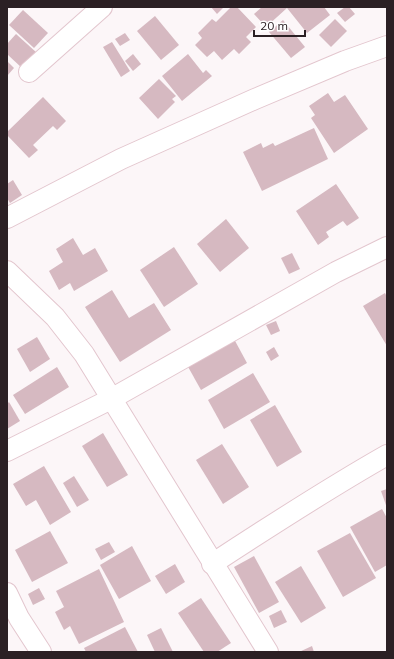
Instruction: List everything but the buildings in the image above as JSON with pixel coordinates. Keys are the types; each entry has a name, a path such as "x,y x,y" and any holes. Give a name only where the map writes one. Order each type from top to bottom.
{"street":[{"path":"29,72 102,7"},
{"path":"7,218 121,159 255,99 345,61 387,46"},
{"path":"7,451 111,399 336,272 387,246"},
{"path":"7,271 55,317 84,354 212,564 268,652"},
{"path":"212,564 332,487 387,455"},
{"path":"7,593 18,618 41,652"}]}
